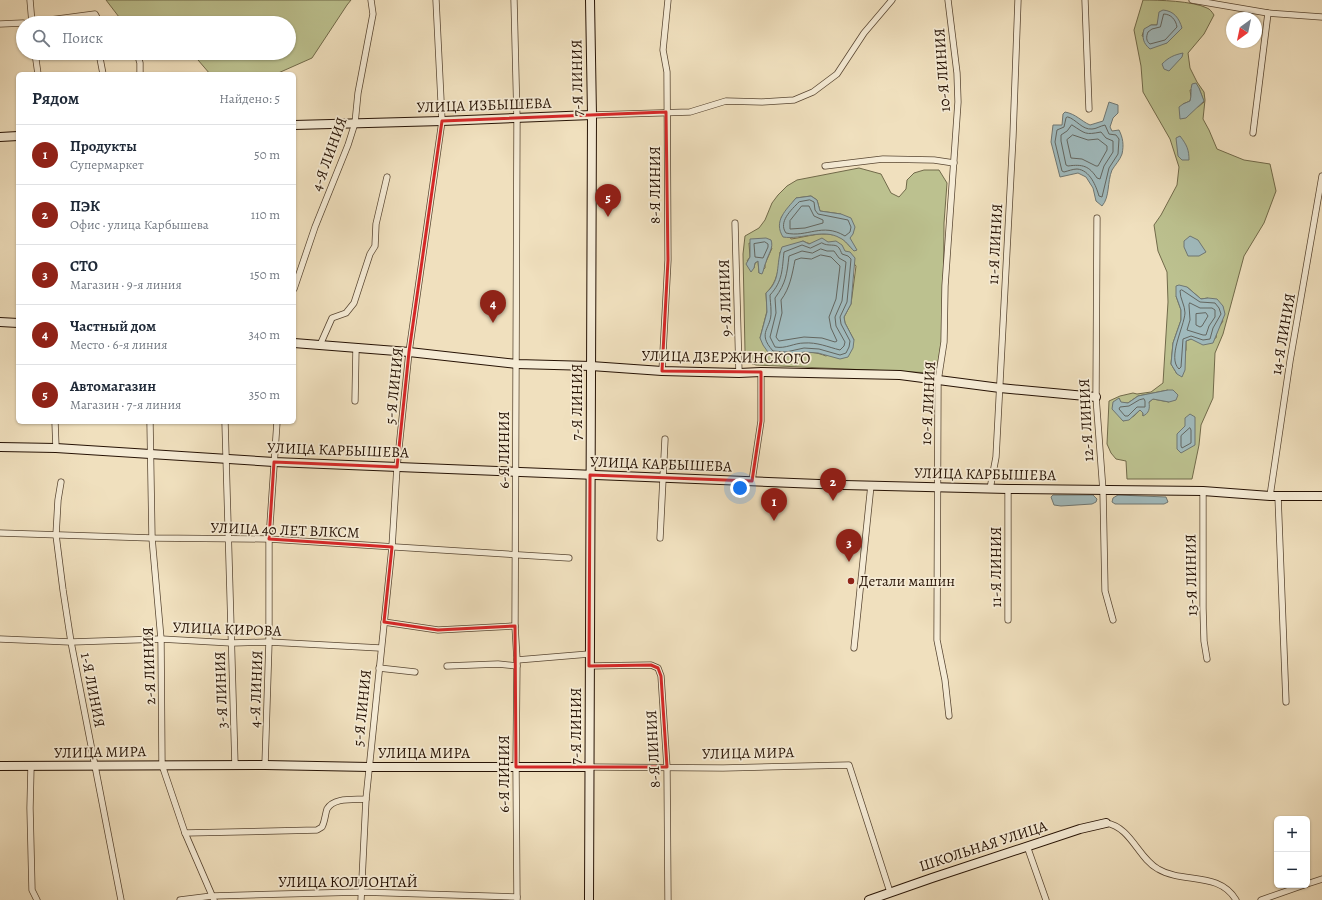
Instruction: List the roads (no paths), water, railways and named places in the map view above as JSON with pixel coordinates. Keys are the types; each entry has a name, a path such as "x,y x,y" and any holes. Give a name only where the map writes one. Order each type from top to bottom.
{"main road":[{"name":"7-Я ЛИНИЯ","path":"589,900 592,115 590,0"},
{"name":"УЛИЦА ИЗБЫШЕВА","path":"296,125 592,115"},
{"path":"0,137 16,136"},
{"path":"0,322 16,323"},
{"name":"УЛИЦА ДЗЕРЖИНСКОГО","path":"296,343 409,352 517,364 591,366 662,371 900,375 1000,388 1096,397"},
{"name":"УЛИЦА КАРБЫШЕВА","path":"0,447 56,448 274,462 590,475 990,489 1203,492 1274,496 1322,496"},
{"name":"УЛИЦА МИРА","path":"0,766 96,767 162,765 265,765 516,768 590,767"},
{"name":"ШКОЛЬНАЯ УЛИЦА","path":"869,900 892,895 1080,828 1106,823"}],"street":[{"path":"30,0 31,16"},
{"name":"4-Я ЛИНИЯ","path":"296,283 315,227 348,145 355,123 358,93 373,14 371,0"},
{"name":"5-Я ЛИНИЯ","path":"361,900 366,799 380,648 392,547 397,467 409,352 442,121 436,0"},
{"name":"6-Я ЛИНИЯ","path":"514,0 517,364 515,626 517,663 517,899"},
{"name":"8-Я ЛИНИЯ","path":"662,371 668,260 666,72 663,50 668,0"},
{"name":"УЛИЦА ИЗБЫШЕВА","path":"592,115 690,112 726,101 762,102 794,100 813,92 837,74 864,33 892,0"},
{"name":"10-Я ЛИНИЯ","path":"948,0 957,72 958,102 945,286 944,342 938,381 937,487 937,640 945,680 948,716"},
{"name":"11-Я ЛИНИЯ","path":"990,489 996,457 1000,388 1018,0"},
{"path":"1085,0 1090,109"},
{"path":"1192,0 1218,2 1268,13 1322,17"},
{"path":"1253,132 1268,13"},
{"path":"81,16 95,14 96,16"},
{"path":"0,24 16,23"},
{"path":"36,60 38,72"},
{"path":"100,60 103,72"},
{"path":"139,60 140,72"},
{"path":"825,166 883,159 934,160 954,163"},
{"name":"14-Я ЛИНИЯ","path":"1286,702 1274,496 1290,360 1322,176"},
{"path":"320,345 332,318 346,313 354,302 370,254 375,246 376,224 387,177"},
{"name":"12-Я ЛИНИЯ","path":"1097,218 1096,397 1103,491 1105,591 1112,620"},
{"name":"9-Я ЛИНИЯ","path":"735,223 739,373"},
{"path":"355,401 356,348"},
{"path":"752,481 761,421 761,372"},
{"path":"55,424 56,448"},
{"name":"2-Я ЛИНИЯ","path":"150,424 152,538 161,639 162,765 185,833 213,898"},
{"name":"3-Я ЛИНИЯ","path":"225,424 235,765"},
{"name":"4-Я ЛИНИЯ","path":"265,765 269,642 269,539 277,424"},
{"path":"660,538 665,439"},
{"name":"1-Я ЛИНИЯ","path":"61,482 58,500 56,535 63,590 71,642 121,900"},
{"path":"854,648 871,485"},
{"name":"11-Я ЛИНИЯ","path":"1008,489 1008,620"},
{"name":"13-Я ЛИНИЯ","path":"1203,492 1203,608 1204,641 1207,659"},
{"name":"УЛИЦА 40 ЛЕТ ВЛКСМ","path":"0,533 228,540 269,539 569,558"},
{"path":"384,622 438,630 515,626"},
{"name":"УЛИЦА КИРОВА","path":"0,639 71,642 161,639 269,642 380,648"},
{"path":"447,666 517,663 589,654"},
{"name":"8-Я ЛИНИЯ","path":"589,666 651,665 658,668 661,676 667,767 668,900"},
{"path":"379,668 414,672"},
{"name":"УЛИЦА МИРА","path":"590,767 723,768 849,765 892,895"},
{"path":"31,767 30,808 32,890 37,900"},
{"path":"185,833 317,830 322,827 326,811 331,804 342,800 366,799"},
{"path":"1106,823 1113,824 1127,835 1149,862 1158,869 1166,873 1211,881 1224,886 1236,900"},
{"path":"1027,846 1046,900"},
{"path":"1310,883 1322,879"},
{"path":"1261,900 1295,888"},
{"name":"УЛИЦА КОЛЛОНТАЙ","path":"180,900 361,892 517,899"}],"water":[{"path":"1163,10 1173,13 1182,28 1167,43 1150,49 1144,40 1144,29 1151,25 1157,25 1159,12"},
{"path":"1183,53 1182,57 1169,71 1164,69 1162,64 1172,57"},
{"path":"1196,83 1204,101 1186,118 1180,119 1179,107 1190,101 1192,84"},
{"path":"1109,102 1118,105 1118,113 1113,118 1110,127 1112,131 1119,130 1123,148 1119,160 1112,170 1105,202 1102,206 1096,201 1093,188 1086,177 1078,173 1060,177 1051,142 1053,125 1062,125 1063,114 1065,112 1072,114 1090,125 1103,121"},
{"path":"1180,136 1189,153 1189,160 1182,160 1178,156 1176,138"},
{"path":"811,196 817,200 820,211 841,214 851,218 855,227 850,238 857,250 854,251 844,240 833,235 820,234 798,237 783,237 779,226 785,211 796,198"},
{"path":"1190,236 1198,240 1206,252 1199,256 1188,256 1184,247 1184,241"},
{"path":"766,238 771,240 772,246 763,272 762,274 759,273 758,261 755,263 751,272 746,264 750,257 750,239"},
{"path":"822,238 828,242 836,241 842,245 845,251 850,252 855,258 851,304 844,317 845,323 854,340 853,348 848,357 840,359 818,353 804,352 787,356 770,355 760,338 767,312 766,293 771,288 776,277 782,247 803,241 809,244"},
{"path":"1179,285 1187,287 1201,299 1217,299 1223,306 1225,314 1213,343 1203,345 1191,339 1186,341 1185,370 1182,377 1177,374 1171,364 1173,343 1181,320 1181,310 1176,296 1176,286"},
{"path":"1173,390 1178,395 1176,400 1169,402 1153,399 1149,402 1148,412 1143,416 1143,413 1140,410 1129,420 1123,421 1112,409 1113,402 1119,398 1121,402 1128,403 1138,396"},
{"path":"1190,414 1195,417 1195,445 1181,453 1177,449 1177,434 1185,426 1185,418"},
{"path":"1053,495 1093,495 1097,499 1096,502 1092,504 1061,506 1054,505 1051,497"},
{"path":"1118,495 1166,497 1168,502 1164,504 1115,504 1112,502 1113,498"}],"place":[{"name":"Автомагазин","path":"608,217"},
{"name":"Частный дом","path":"493,323"},
{"name":"ПЭК","path":"833,501"},
{"name":"Продукты","path":"774,521"},
{"name":"СТО","path":"849,562"},
{"name":"Детали машин","path":"851,581"}]}
